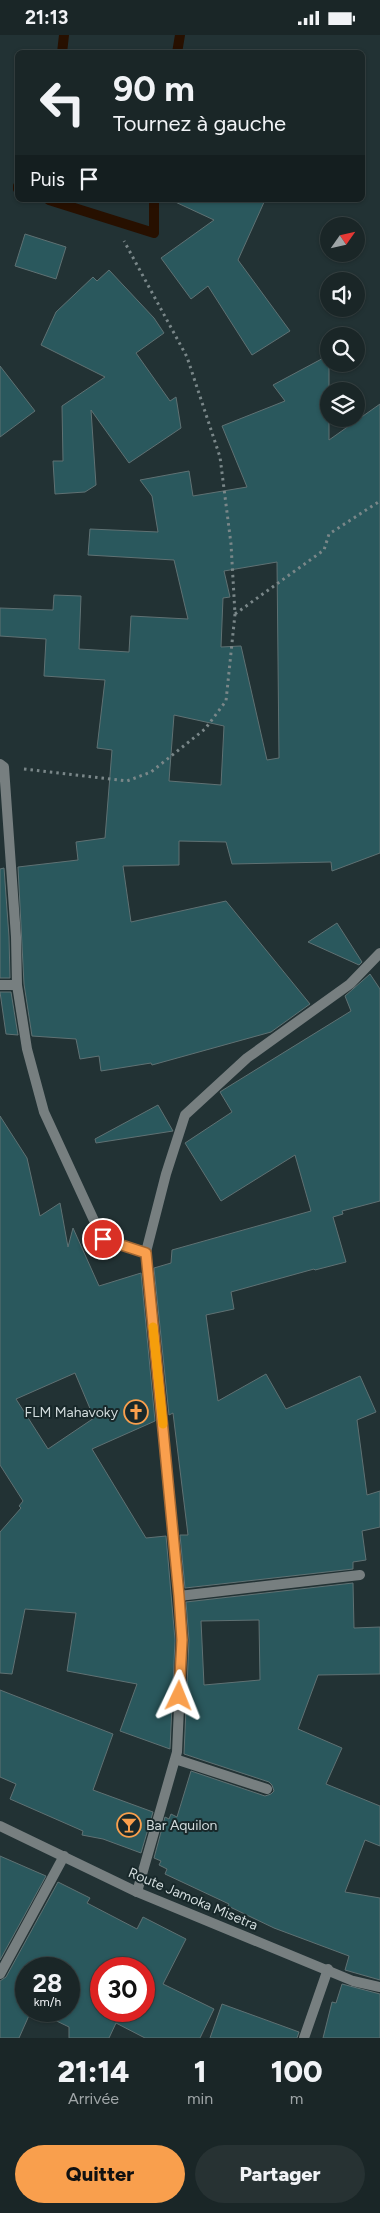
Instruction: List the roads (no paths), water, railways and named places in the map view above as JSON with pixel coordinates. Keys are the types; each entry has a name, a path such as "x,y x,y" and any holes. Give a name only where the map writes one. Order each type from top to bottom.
{"street":[{"path":"2,766 16,937 17,985 27,1049 44,1112 103,1239 146,1253"},
{"path":"137,1892 175,1759 182,1640 146,1253 166,1174 184,1115 247,1058 350,984 380,953"},
{"path":"0,985 17,985"},
{"path":"179,1596 360,1575"},
{"path":"175,1759 267,1789"},
{"name":"Route Jamoka Misetra","path":"0,1826 137,1892 328,1969 353,1981 380,1987"},
{"path":"0,1975 64,1856"},
{"path":"304,2038 328,1969"}],"waterway":[{"path":"62,50 64,35"},
{"path":"178,50 180,35"},
{"path":"55,202 154,233 154,202"}],"place":[{"name":"FLM Mahavoky","path":"136,1412"},
{"name":"Bar Aquilon","path":"129,1825"}]}
